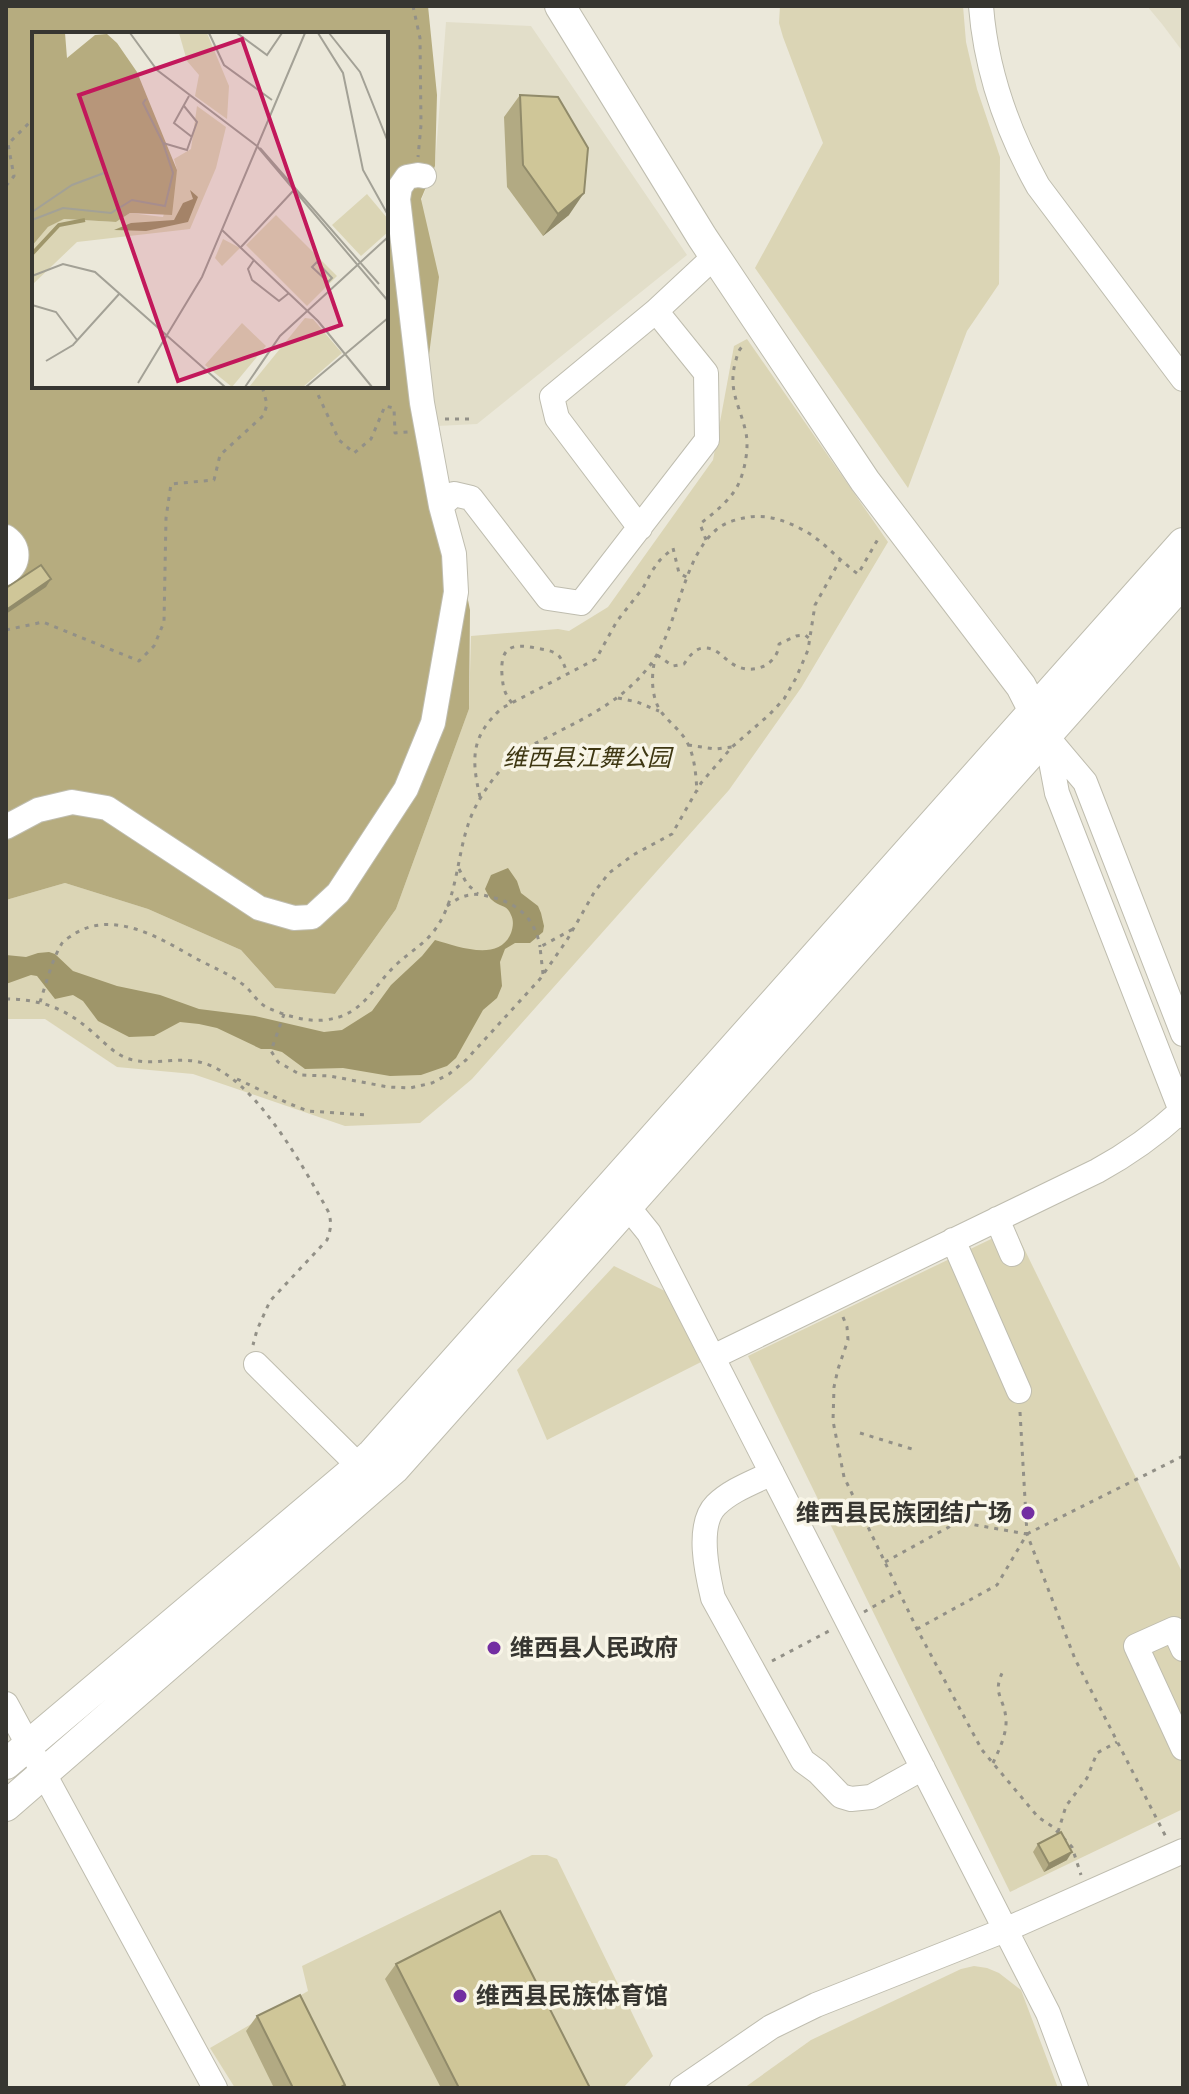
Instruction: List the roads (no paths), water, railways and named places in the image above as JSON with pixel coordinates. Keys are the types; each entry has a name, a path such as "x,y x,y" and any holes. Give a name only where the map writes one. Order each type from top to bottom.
{"main road":[{"path":"560,6 715,256 865,481 1021,686 1040,722"},
{"path":"6,1806 394,1469 628,1207 1040,722 1183,543"},
{"path":"6,1764 359,1466 384,1441 1040,722 1183,582"}],"street":[{"path":"981,6 990,70 1022,158 1038,186 1183,379"},
{"path":"6,827 38,810 72,802 107,808 259,908 294,918 312,917 338,893 406,789 433,723 456,592 454,554 441,506 426,424 398,199 402,182 407,177 421,176"},
{"path":"640,528 557,418 552,397 656,311 715,256"},
{"path":"441,506 454,494 471,498 548,598 581,603 707,440 706,373 656,311"},
{"path":"6,537 16,547 17,554 14,567 6,573"},
{"path":"1040,722 1085,782 1183,1034"},
{"path":"713,1357 1128,1154 1182,1113 1057,793 1040,722"},
{"path":"628,1207 649,1233 1048,2013 1076,2088"},
{"path":"997,1219 1012,1254"},
{"path":"953,1240 1019,1391"},
{"path":"256,1364 359,1466"},
{"path":"772,1473 728,1496 715,1505 709,1515 705,1524 706,1571 713,1598 803,1761 841,1796 851,1799 871,1797 923,1768"},
{"path":"1183,1649 1174,1629 1136,1646 1183,1748"},
{"path":"6,1704 215,2088"},
{"path":"682,2088 771,2027 816,2005 1005,1930 1179,1853"}],"place":[{"name":"维西县民族团结广场","path":"1028,1513"},
{"name":"维西县人民政府","path":"494,1648"},
{"name":"维西县民族体育馆","path":"460,1996"}],"park label":[{"name":"维西县江舞公园","path":"587,758"}]}
